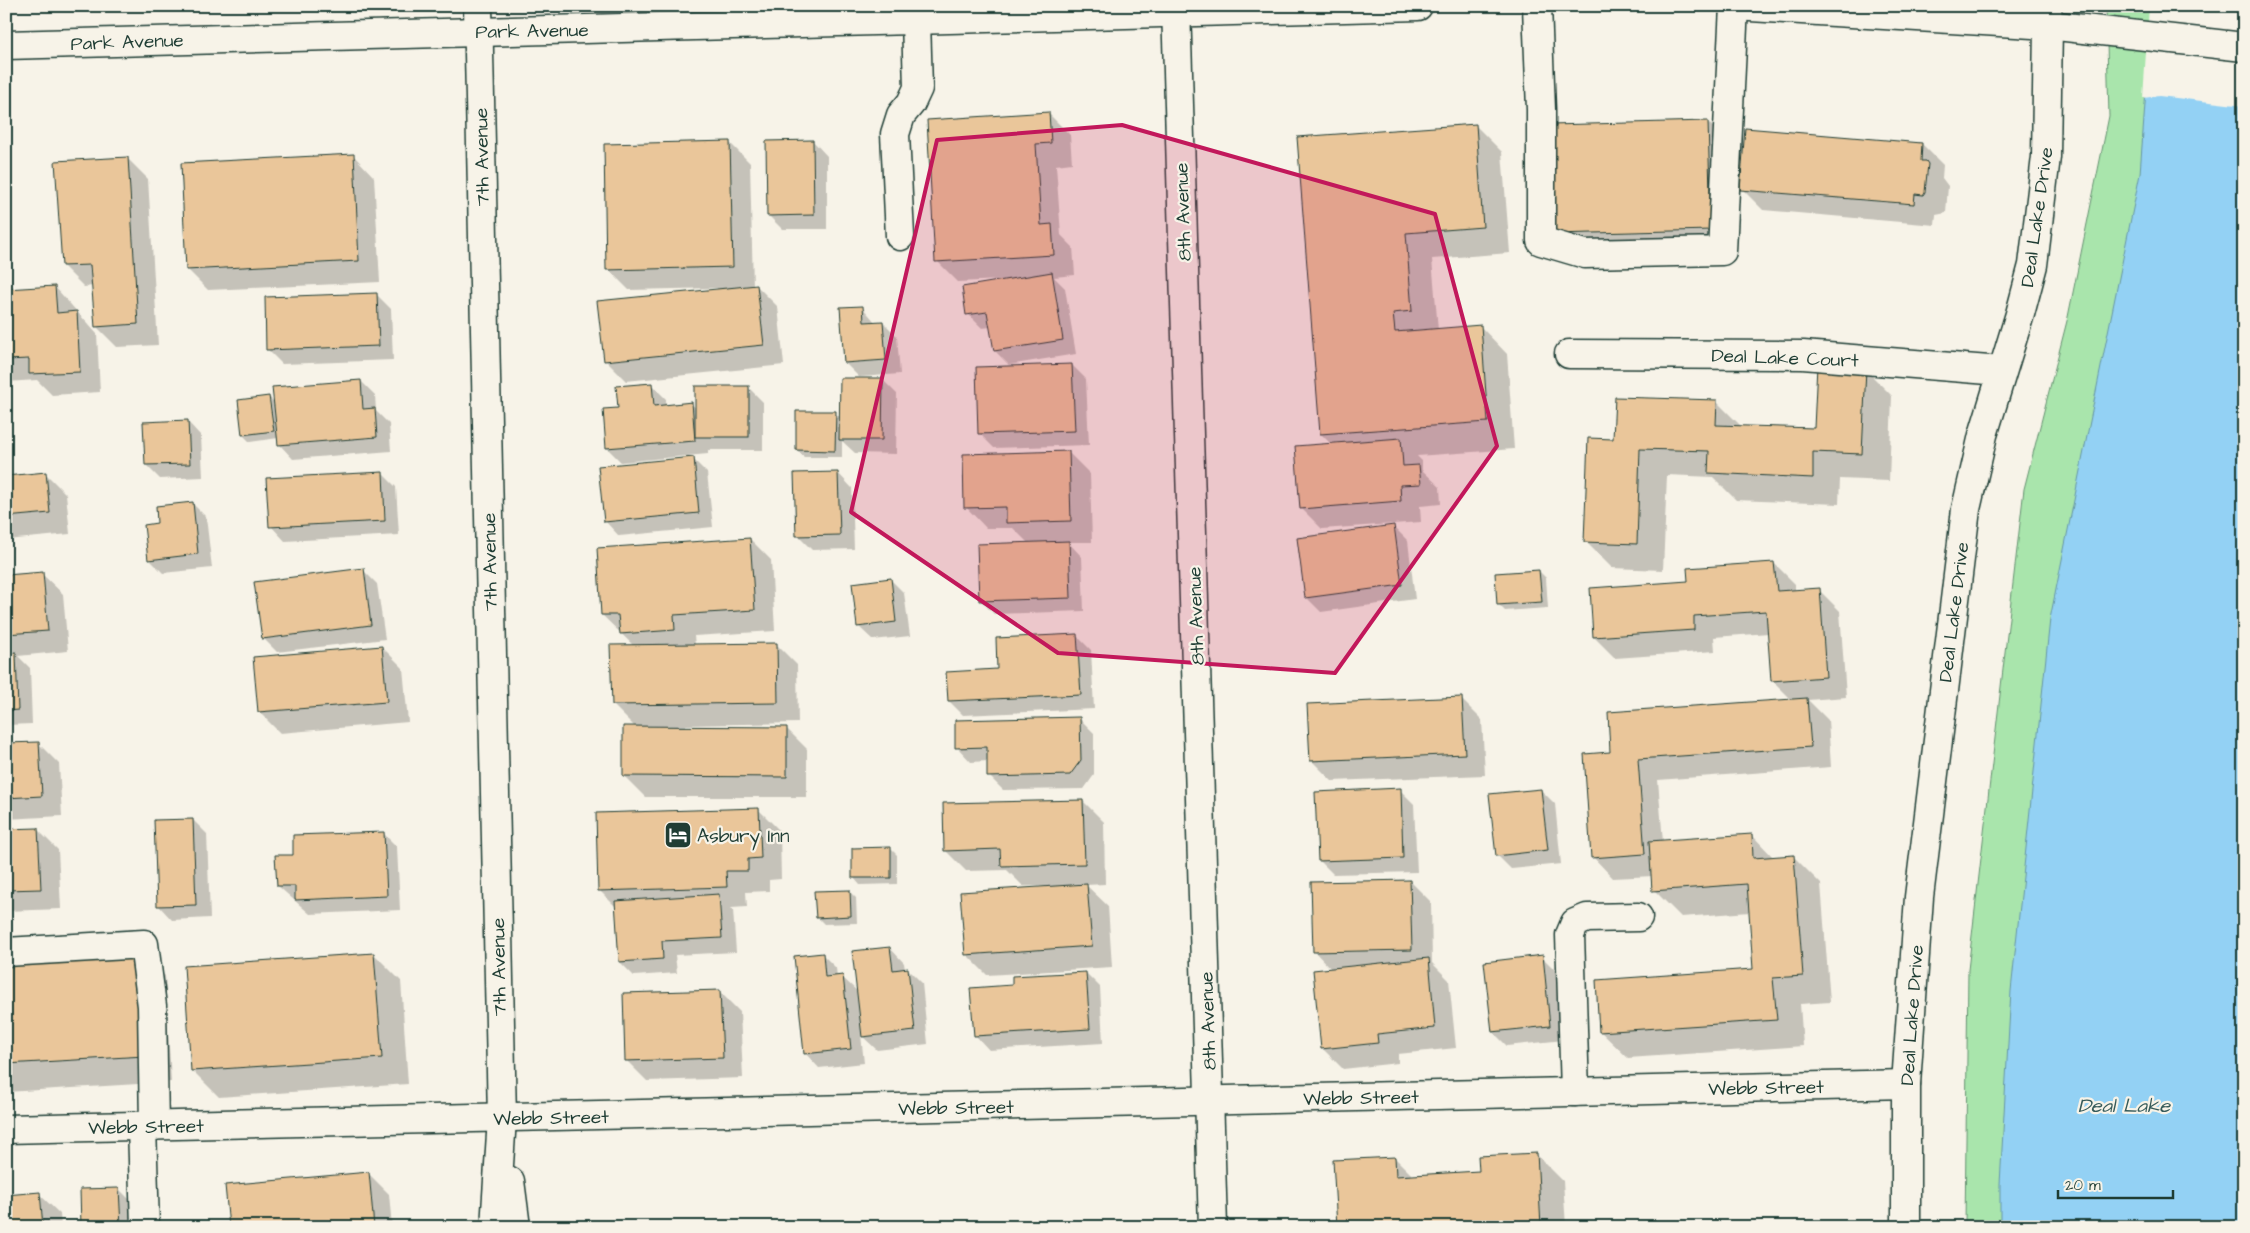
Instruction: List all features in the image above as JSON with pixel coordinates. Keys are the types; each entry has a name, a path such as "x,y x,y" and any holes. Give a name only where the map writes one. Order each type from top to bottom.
{"street":[{"name":"Park Avenue","path":"6,44 479,19 916,20 1176,9 1418,6"},
{"path":"1537,6 1541,110 1541,241 1585,254 1722,251 1734,6 2048,16 2172,38 2244,47"},
{"name":"8th Avenue","path":"1176,9 1213,1227"},
{"name":"Deal Lake Drive","path":"1906,1227 1906,1084 1919,897 1966,509 1983,435 2033,265 2046,157 2048,16"},
{"name":"7th Avenue","path":"479,19 486,460 502,1118 495,1227"},
{"path":"900,236 895,134 901,116 911,103 918,88 916,20"},
{"name":"Deal Lake Court","path":"1569,354 1803,355 2001,371"},
{"path":"1575,1092 1570,935 1576,923 1587,918 1638,917"},
{"path":"6,952 144,944 152,1006 145,1227"},
{"name":"Webb Street","path":"6,1130 1906,1084"},
{"name":"7th Avenue","path":"502,1118 516,1227"}],"highlighted area":[{"path":"1122,125 1435,214 1497,446 1335,673 1058,653 851,512 937,140"}],"green space":[{"name":"Deal Lake","path":"2106,6 2244,6 2244,1227 1965,1227 1968,970 2024,489 2068,317 2109,116"}],"water":[{"name":"Deal Lake","path":"2152,6 2244,6 2244,1227 2000,1227 2000,1184 2011,991 2050,619 2140,174"}],"pier":[{"path":"2149,6 2244,6 2244,106 2159,96 2143,98"}],"building":[{"path":"1049,112 1051,143 1036,144 1041,225 1052,224 1054,255 935,262 927,120"},
{"path":"1708,121 1711,230 1553,234 1550,125"},
{"path":"1476,124 1483,227 1406,233 1412,311 1393,313 1395,332 1481,325 1488,422 1320,434 1297,137"},
{"path":"1745,128 1922,143 1921,161 1926,161 1928,164 1925,192 1923,195 1915,194 1914,204 1740,190"},
{"path":"813,140 814,215 767,216 766,141"},
{"path":"730,141 733,267 606,270 604,144"},
{"path":"354,154 359,261 186,270 181,163"},
{"path":"128,157 138,324 95,327 90,265 62,266 55,161"},
{"path":"1052,272 1063,340 994,351 987,312 966,315 962,287"},
{"path":"757,285 764,345 604,361 597,301"},
{"path":"55,286 57,313 77,311 80,372 29,374 29,359 6,360 6,289"},
{"path":"377,293 379,346 266,350 265,297"},
{"path":"863,306 864,322 883,321 886,360 844,363 840,307"},
{"path":"1072,364 1075,431 978,434 976,367"},
{"path":"1817,365 1866,368 1862,454 1813,452 1813,478 1708,473 1709,451 1640,449 1637,544 1584,542 1588,438 1613,439 1615,397 1717,400 1716,425 1814,428"},
{"path":"840,378 883,378 882,440 839,440"},
{"path":"361,380 363,409 375,408 377,437 278,445 272,387"},
{"path":"652,383 654,406 692,402 695,441 606,448 603,409 618,408 616,386"},
{"path":"695,386 749,386 749,437 695,437"},
{"path":"269,396 274,431 242,435 238,400"},
{"path":"796,411 836,411 835,451 796,450"},
{"path":"188,420 190,464 145,465 143,422"},
{"path":"1401,438 1403,466 1419,465 1421,484 1400,485 1401,501 1300,509 1295,446"},
{"path":"1069,451 1071,521 1006,523 1006,507 964,508 963,454"},
{"path":"694,457 699,513 604,522 598,466"},
{"path":"46,472 50,513 6,517 6,476"},
{"path":"383,472 385,521 269,527 266,478"},
{"path":"838,472 840,535 796,536 794,473"},
{"path":"193,502 198,554 148,560 144,525 157,523 156,506"},
{"path":"1394,525 1402,585 1305,598 1297,538"},
{"path":"750,538 755,610 674,615 675,630 620,634 618,615 601,615 597,548"},
{"path":"1069,541 1071,598 979,601 977,544"},
{"path":"1774,562 1777,591 1820,588 1826,677 1771,681 1766,611 1694,616 1694,630 1593,637 1590,588 1688,581 1687,568"},
{"path":"364,568 371,625 262,639 254,582"},
{"path":"1539,570 1542,602 1497,605 1495,573"},
{"path":"43,572 48,631 6,634 6,575"},
{"path":"891,578 896,622 857,627 852,583"},
{"path":"1077,634 1081,695 948,701 946,672 997,669 996,638"},
{"path":"777,643 778,703 612,705 610,645"},
{"path":"382,646 387,702 258,712 253,657"},
{"path":"16,652 18,710 6,711 6,653"},
{"path":"1462,697 1465,754 1310,761 1307,704"},
{"path":"1807,698 1811,747 1638,759 1645,854 1591,858 1584,754 1610,752 1608,712"},
{"path":"1080,717 1081,760 1070,775 987,777 987,747 955,748 955,720"},
{"path":"623,726 787,727 787,777 623,776"},
{"path":"39,742 42,796 6,798 6,743"},
{"path":"1401,788 1403,858 1318,861 1315,792"},
{"path":"1541,789 1548,850 1496,856 1489,794"},
{"path":"1083,800 1085,864 1001,866 1000,849 944,851 943,803"},
{"name":"Asbury Inn","path":"759,808 761,858 748,859 748,871 726,871 727,887 598,891 596,813"},
{"path":"193,819 196,905 157,906 154,820"},
{"path":"38,828 41,889 6,890 6,829"},
{"path":"384,832 387,896 295,900 295,886 277,886 275,855 293,855 293,835"},
{"path":"1752,834 1753,858 1794,855 1803,976 1773,978 1777,1020 1599,1032 1596,980 1753,969 1747,884 1652,891 1649,841"},
{"path":"891,847 891,878 852,878 852,848"},
{"path":"1410,880 1412,950 1313,952 1311,882"},
{"path":"1087,884 1092,946 965,955 960,892"},
{"path":"850,890 851,916 816,918 814,891"},
{"path":"719,894 722,938 662,941 663,959 619,962 615,901"},
{"path":"890,947 893,970 908,968 915,1031 862,1037 852,951"},
{"path":"138,948 145,1056 6,1064 6,956"},
{"path":"374,953 382,1058 191,1071 184,966"},
{"path":"823,953 825,977 843,975 851,1049 804,1054 794,956"},
{"path":"1543,955 1550,1026 1492,1032 1484,962"},
{"path":"1429,958 1435,1028 1377,1034 1378,1043 1321,1049 1313,970"},
{"path":"1086,972 1090,1029 974,1036 970,988 1012,985 1012,976"},
{"path":"720,990 723,1058 625,1061 623,993"},
{"path":"1537,1153 1541,1227 1337,1227 1333,1160 1395,1157 1396,1176 1479,1171 1478,1156"},
{"path":"369,1172 374,1227 229,1227 225,1185"},
{"path":"119,1188 121,1227 81,1227 80,1189"},
{"path":"40,1192 43,1227 6,1227 6,1195"}],"place":[{"name":"Asbury Inn","path":"678,835"}]}
